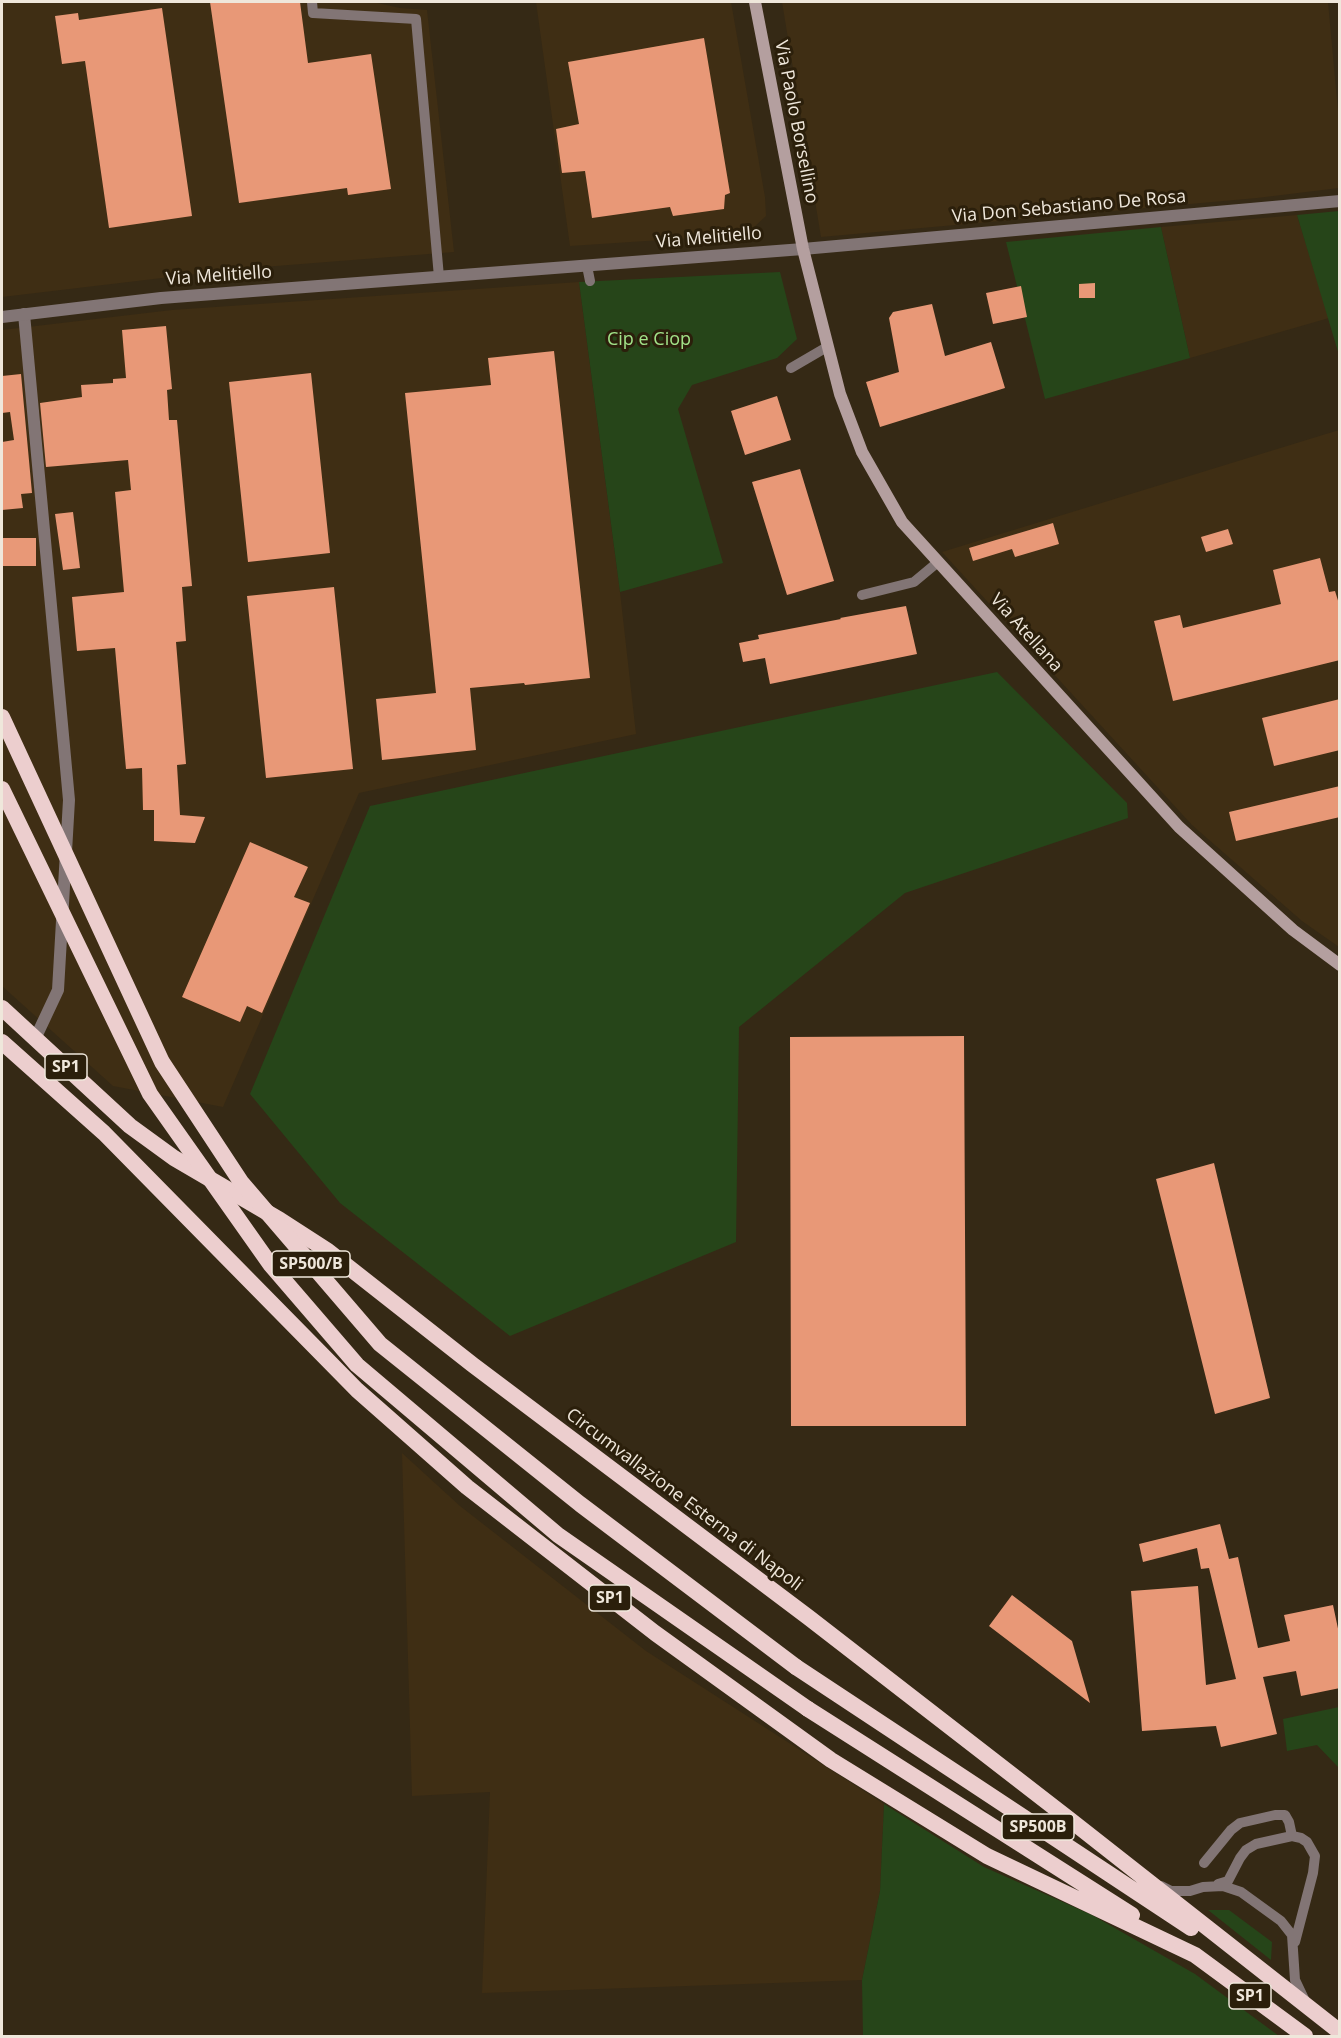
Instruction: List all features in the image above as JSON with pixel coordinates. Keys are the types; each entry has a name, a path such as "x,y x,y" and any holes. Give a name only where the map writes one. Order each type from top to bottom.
{"highway":[{"name":"SP500/B","path":"2,717 162,1062 241,1182 380,1344 580,1504 796,1667"},
{"name":"SP500/B","path":"2,789 150,1094 270,1264 357,1365 558,1535 808,1709"},
{"name":"Circumvallazione Esterna di Napoli","path":"2,1008 130,1126 174,1158 328,1251 482,1372 817,1624 1340,2032"},
{"name":"SP1","path":"2,1042 104,1133 357,1390 467,1487 656,1634 831,1760 987,1856 1196,1955 1305,2037"},
{"name":"SP500B","path":"796,1667 1280,1986"},
{"name":"SP500B","path":"808,1709 1196,1955"}],"main road":[{"name":"Via Paolo Borsellino","path":"755,2 803,249"},
{"name":"Via Atellana","path":"803,249 840,394 862,452 902,522 1179,827 1293,930 1340,965"}],"street":[{"name":"Via Don Sebastiano De Rosa","path":"803,249 1340,201"},
{"name":"Via Melitiello","path":"2,317 161,298 803,249"},
{"path":"24,314 69,800 58,990 35,1039"}],"lane":[{"path":"312,2 313,13 417,19 439,277"},
{"path":"587,266 590,281"},
{"path":"791,368 827,347"},
{"path":"862,595 914,582 938,562"},
{"path":"1204,1863 1231,1830 1240,1823 1285,1815 1292,1836"},
{"path":"1144,1878 1171,1891 1190,1891 1228,1881 1246,1850 1256,1844 1292,1836 1301,1838 1307,1842 1315,1856 1313,1873 1296,1934 1294,1954"},
{"path":"1203,1887 1223,1886 1241,1892 1281,1921 1292,1935 1295,1980 1310,2009"},
{"path":"1264,2006 1295,2037"}],"shaded area":[{"path":"2,2 373,2 400,8 427,10 454,252 238,269 2,297"},
{"path":"536,2 731,2 765,197 766,216 752,229 737,235 570,246"},
{"path":"782,2 1328,2 1339,122 1339,188 1257,198 821,237"},
{"path":"1297,215 1329,318 1190,358 1161,227"},
{"path":"579,282 620,592 636,734 359,793 223,1107 113,1086 2,986 2,330 172,310"},
{"path":"1339,430 1339,947 1302,921 1192,825 942,552"},
{"path":"402,1453 460,1506 646,1651 884,1804 880,1891 862,1980 482,1993 490,1792 412,1796"}],"green space":[{"path":"1340,211 1339,355 1297,215"},
{"path":"1161,227 1190,358 1045,399 1006,242"},
{"name":"Cip e Ciop","path":"780,272 797,339 777,358 692,385 678,409 723,563 620,592 579,282"},
{"path":"997,672 1127,803 1128,818 905,893 739,1027 736,1242 510,1336 340,1203 250,1094 370,806"},
{"path":"1339,1707 1339,1768 1317,1745 1287,1751 1283,1719"},
{"path":"884,1804 984,1867 1092,1915 1195,1974 1279,2036 863,2036 862,1980 880,1891"},
{"path":"1208,1910 1229,1910 1272,1942 1271,1960"}],"building":[{"path":"210,2 300,2 308,63 371,54 391,189 348,195 347,188 239,203"},
{"path":"162,8 192,216 109,228 85,61 62,64 55,16 78,13 79,20"},
{"path":"704,38 730,193 725,195 724,209 673,216 670,207 592,218 585,171 562,173 556,129 579,124 568,62"},
{"path":"1095,283 1095,298 1079,298 1079,284"},
{"path":"1021,286 1027,317 993,324 986,293"},
{"path":"932,304 945,356 991,342 1005,388 880,427 866,382 899,372 889,318 893,312"},
{"path":"166,326 172,389 167,390 169,420 177,420 192,586 182,587 186,641 176,642 186,764 177,765 180,815 205,817 195,843 154,841 154,810 143,810 142,768 126,769 115,648 77,651 72,597 124,592 115,492 131,490 128,460 46,467 40,403 82,397 81,385 113,383 113,379 126,378 122,330"},
{"path":"554,351 590,678 470,688 476,750 382,760 376,699 436,693 405,393 491,385 488,358"},
{"path":"311,373 330,553 248,562 229,382"},
{"path":"21,374 32,493 21,494 23,508 2,510 2,442 14,440 10,412 2,413 2,376"},
{"path":"777,396 791,440 745,455 731,411"},
{"path":"800,469 834,581 787,595 752,482"},
{"path":"73,512 80,568 63,570 55,514"},
{"path":"1053,523 1059,544 1015,557 1012,549 973,561 969,548"},
{"path":"1228,529 1233,544 1206,552 1201,537"},
{"path":"2,538 36,538 36,566 2,566"},
{"path":"1320,558 1329,592 1335,591 1340,607 1340,660 1173,701 1154,621 1180,615 1183,628 1281,604 1273,570"},
{"path":"334,587 353,769 266,778 247,596"},
{"path":"906,606 917,654 770,684 765,658 743,662 739,643 759,639 758,635"},
{"path":"1340,699 1340,750 1274,766 1262,718"},
{"path":"1340,786 1340,817 1236,841 1229,812"},
{"path":"250,842 308,867 294,897 310,903 262,1013 247,1006 240,1022 182,997"},
{"path":"964,1036 966,1426 791,1426 790,1037"},
{"path":"1214,1163 1270,1398 1215,1414 1156,1179"},
{"path":"1220,1524 1229,1559 1238,1557 1258,1648 1290,1641 1284,1615 1333,1605 1340,1638 1340,1688 1301,1696 1296,1671 1263,1677 1277,1734 1221,1747 1216,1726 1142,1731 1131,1591 1198,1586 1206,1685 1236,1679 1209,1568 1201,1569 1197,1548 1143,1562 1139,1544"},
{"path":"1012,1595 1072,1641 1090,1703 989,1626"}]}
